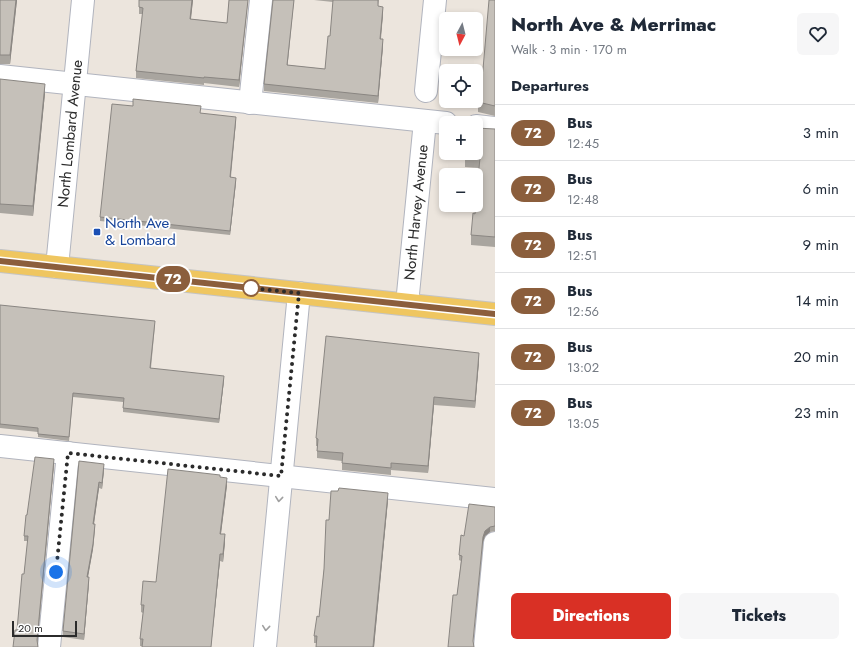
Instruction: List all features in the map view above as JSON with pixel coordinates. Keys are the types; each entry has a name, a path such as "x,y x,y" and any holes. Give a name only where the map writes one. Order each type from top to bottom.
{"main road":[{"path":"0,261 495,314"}],"street":[{"name":"North Lombard Avenue","path":"57,267 83,0"},
{"path":"250,103 261,0"},
{"path":"426,90 435,0"},
{"path":"0,76 436,122"},
{"name":"North Harvey Avenue","path":"407,304 436,122"},
{"path":"483,127 495,128"},
{"path":"265,647 299,293"},
{"path":"0,446 495,499"},
{"path":"49,647 68,453"},
{"path":"485,647 495,543"}],"building":[{"path":"0,0 16,0 10,55 0,55"},
{"path":"139,0 192,0 190,19 227,23 229,0 248,0 239,80 136,71 143,8 139,7"},
{"path":"273,0 294,0 287,65 325,69 333,0 378,0 378,6 383,7 380,39 383,39 378,96 264,84"},
{"path":"489,0 495,0 495,106 483,103 483,69"},
{"path":"0,79 45,84 33,206 0,204"},
{"path":"133,99 201,106 200,113 236,117 230,177 236,178 230,231 100,217 112,104 133,106"},
{"path":"483,128 495,129 495,237 471,235 473,213 483,212 483,168 479,168 480,160 483,160"},
{"path":"0,305 155,321 150,368 224,376 219,419 123,408 124,398 73,393 69,437 38,434 38,428 0,424"},
{"path":"326,336 479,353 475,401 434,397 428,466 391,463 391,468 342,463 343,453 317,451 318,439 316,438"},
{"path":"35,457 54,459 37,640 38,647 13,647 15,630 17,630 22,574 24,574 28,536 24,536"},
{"path":"79,461 104,464 102,483 99,482 93,524 95,524 87,577 89,577 84,634 63,631"},
{"path":"168,469 220,475 220,477 227,478 220,534 225,534 223,554 220,554 211,647 142,647 143,639 140,639 144,605 141,605 143,581 156,582"},
{"path":"339,488 388,493 373,647 316,647 317,636 314,636 317,616 319,617 324,569 326,520 329,520 331,491 338,491"},
{"path":"469,504 495,507 495,526 490,527 485,531 483,537 473,641 474,647 448,647 453,595 457,595 462,556 459,555 461,535 464,536"}],"bus line":[{"name":"72","path":"0,261 495,314"}],"place":[{"name":"North Ave & Lombard","path":"97,232"}],"route":[{"path":"56,572 68,453 281,476 299,293 251,288"}]}
